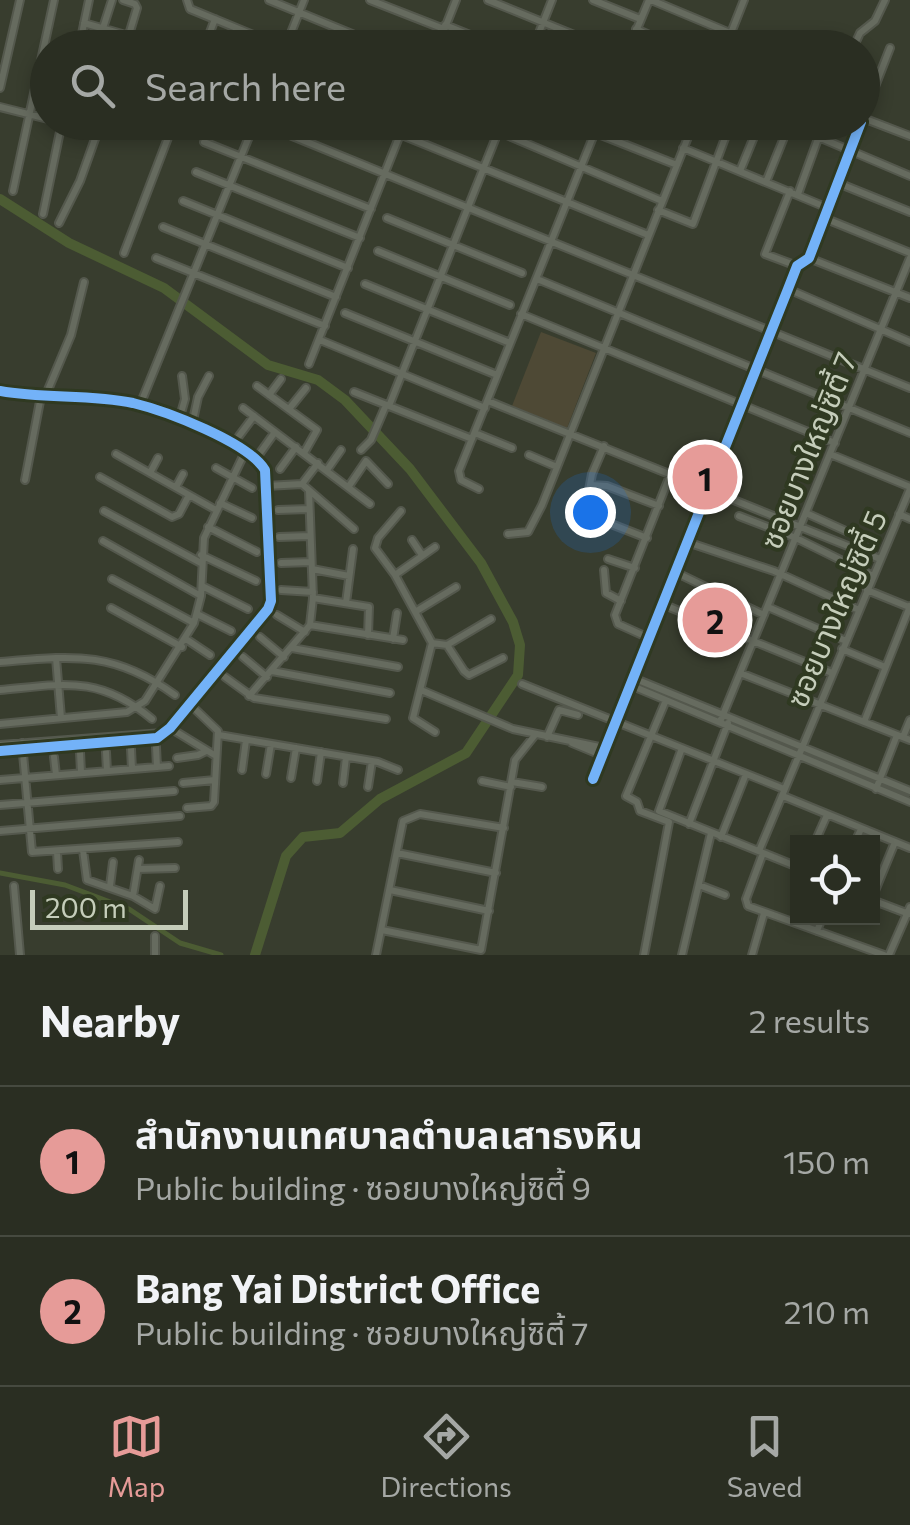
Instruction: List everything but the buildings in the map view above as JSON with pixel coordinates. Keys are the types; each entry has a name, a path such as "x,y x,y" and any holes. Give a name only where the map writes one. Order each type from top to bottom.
{"street":[{"path":"0,88 20,0"},
{"path":"47,30 54,0"},
{"path":"83,30 90,0"},
{"path":"103,28 112,0"},
{"path":"123,0 137,6 131,30"},
{"path":"187,0 190,9 242,30"},
{"path":"269,0 342,30"},
{"path":"292,30 304,0"},
{"path":"370,0 453,30"},
{"path":"444,30 456,0"},
{"path":"488,0 563,30"},
{"path":"541,30 552,0"},
{"path":"593,0 640,19"},
{"path":"636,30 650,0 723,30"},
{"path":"863,30 875,21 884,0"},
{"path":"731,30 741,1"},
{"path":"211,30 215,19"},
{"path":"84,23 110,30"},
{"path":"880,74 890,48"},
{"path":"13,191 30,105"},
{"path":"0,107 28,114"},
{"path":"880,126 910,136"},
{"path":"43,214 58,140"},
{"path":"59,222 80,180 93,140"},
{"path":"124,253 167,140"},
{"path":"140,405 248,140"},
{"path":"302,140 910,388"},
{"path":"309,364 399,140"},
{"path":"414,140 648,235"},
{"path":"361,450 388,406 496,140"},
{"path":"519,140 662,201"},
{"path":"479,490 458,474 592,140"},
{"path":"623,140 677,165"},
{"path":"508,534 525,534 531,528 686,140"},
{"path":"658,210 692,224 725,140"},
{"path":"740,171 753,140"},
{"path":"766,182 780,140"},
{"path":"798,266 765,254 817,140"},
{"path":"823,140 910,176"},
{"path":"593,779 788,289 798,266 809,258 854,140"},
{"path":"204,142 371,209"},
{"path":"683,148 828,208"},
{"path":"196,172 360,238"},
{"path":"838,183 910,212"},
{"path":"183,200 348,268"},
{"path":"387,218 522,273"},
{"path":"824,218 910,258"},
{"path":"163,227 336,297"},
{"path":"378,252 510,306"},
{"path":"156,258 325,326"},
{"path":"809,258 910,298"},
{"name":"ซอยบางใหญ่ซิตี้ 7","path":"690,824 740,673 910,258"},
{"path":"536,279 910,432"},
{"path":"25,480 43,397 71,335 84,282"},
{"path":"365,284 510,343"},
{"path":"788,289 910,342"},
{"path":"345,313 497,375"},
{"path":"522,314 834,443"},
{"path":"320,340 401,374 709,487 880,559"},
{"path":"178,420 185,394 182,376"},
{"path":"192,425 208,376"},
{"path":"269,394 281,379"},
{"path":"257,386 318,432 304,453"},
{"path":"289,409 306,388"},
{"path":"0,391 140,405 223,437 263,466 270,606 166,730"},
{"path":"354,392 512,448"},
{"path":"185,394 198,397"},
{"path":"243,408 370,504"},
{"path":"238,436 254,416"},
{"path":"260,452 275,432"},
{"path":"574,522 584,508 604,446"},
{"path":"280,469 296,447"},
{"path":"327,470 341,450"},
{"path":"0,724 138,708 194,624 208,527 245,452"},
{"path":"116,454 190,495 252,518"},
{"path":"830,454 910,488"},
{"path":"529,455 557,467"},
{"path":"150,472 158,458"},
{"path":"349,486 366,461 388,484"},
{"path":"266,486 302,484 318,464"},
{"path":"216,468 252,488"},
{"path":"649,638 616,622 671,473"},
{"path":"176,487 182,474"},
{"path":"100,476 172,517 179,514 190,495"},
{"path":"302,484 354,529"},
{"path":"591,485 607,486 660,506"},
{"name":"ซอยบางใหญ่ซิตี้ 5","path":"764,913 748,906 746,899 761,852 832,673 899,514 906,507 910,488"},
{"path":"249,696 308,628 313,595 309,491"},
{"path":"278,510 310,509"},
{"path":"400,510 375,545 432,643 413,718 435,732"},
{"path":"104,511 201,559 256,581"},
{"path":"806,514 848,532"},
{"path":"899,514 910,518"},
{"path":"739,516 796,538 874,576"},
{"path":"606,522 647,538"},
{"path":"208,527 256,552"},
{"path":"279,537 310,536"},
{"path":"412,540 422,555"},
{"path":"103,542 201,596"},
{"path":"687,542 781,574 859,610"},
{"path":"394,576 435,547"},
{"path":"346,603 353,550"},
{"path":"608,558 634,568"},
{"path":"280,564 312,566 349,576"},
{"path":"604,570 606,592 621,601"},
{"path":"675,572 886,667"},
{"path":"112,579 194,624"},
{"path":"202,586 248,609"},
{"path":"415,612 456,587"},
{"path":"281,590 370,607 368,635"},
{"path":"864,722 910,606 867,590"},
{"path":"662,604 832,673"},
{"path":"111,608 210,655"},
{"path":"393,639 396,613"},
{"path":"197,614 231,631"},
{"path":"277,615 308,628 402,640"},
{"path":"432,643 447,645 492,619"},
{"path":"260,637 284,657"},
{"path":"447,645 470,675 502,658"},
{"path":"292,648 398,667"},
{"path":"243,657 269,674 390,694"},
{"path":"56,658 61,718"},
{"path":"0,662 92,658 146,676 175,695"},
{"path":"740,673 903,737"},
{"path":"225,676 249,696 386,720"},
{"path":"631,681 666,700 802,745 910,791"},
{"path":"631,681 910,802"},
{"path":"522,684 746,774 828,815 910,848"},
{"path":"0,690 58,685 96,688 122,696 152,719"},
{"path":"421,690 499,725 603,752"},
{"path":"644,955 670,824 640,811 637,802 626,796 666,700"},
{"path":"187,808 214,804 219,735 214,724 196,710"},
{"path":"547,737 559,710 578,715"},
{"path":"876,789 910,720"},
{"path":"0,748 166,730 216,756"},
{"path":"219,735 372,761 398,770"},
{"path":"382,930 481,950 515,760 535,735"},
{"path":"242,770 246,740"},
{"path":"266,774 271,744"},
{"path":"22,746 32,852 178,842"},
{"path":"156,747 158,767"},
{"path":"291,778 296,748"},
{"path":"682,748 658,810 790,865"},
{"path":"131,749 132,769"},
{"path":"178,758 206,751"},
{"path":"80,752 81,772"},
{"path":"106,752 107,771"},
{"path":"317,781 321,752"},
{"path":"54,756 56,775"},
{"path":"343,782 346,757"},
{"path":"368,787 372,761"},
{"path":"0,780 170,766"},
{"path":"721,838 746,774"},
{"path":"182,782 215,780"},
{"path":"482,781 542,787"},
{"path":"0,805 174,791"},
{"path":"376,955 403,822 416,814 504,828"},
{"path":"818,835 828,815"},
{"path":"0,831 180,816"},
{"path":"859,835 861,829"},
{"path":"682,955 711,833"},
{"path":"880,880 896,842"},
{"path":"83,850 85,878 156,909 160,886"},
{"path":"56,852 58,868"},
{"path":"397,853 496,873"},
{"path":"110,886 113,862"},
{"path":"133,896 138,865 175,868"},
{"path":"700,885 726,895"},
{"path":"14,886 20,955"},
{"path":"390,890 490,910"},
{"path":"742,944 754,951 764,913 886,955 909,912 880,902"},
{"path":"817,931 819,925"},
{"path":"155,936 156,955"}],"shaded area":[{"path":"541,332 596,353 567,428 512,406"}],"waterway":[{"path":"0,199 69,243 164,288 268,365 318,380 345,400 410,469 481,563 513,622 520,645 518,675 466,753 380,799 340,833 303,837 286,856 255,955"},
{"path":"0,873 65,885 129,909 180,943 221,955"}],"cycle path":[{"path":"593,779 797,266 809,258 854,140"},
{"path":"0,391 133,403 205,429 256,459 265,470 271,601 170,728 157,738 0,751"}],"place":[{"name":"สำนักงานเทศบาลตำบลเสาธงหิน","path":"705,477"},
{"name":"Bang Yai District Office","path":"715,620"}]}
